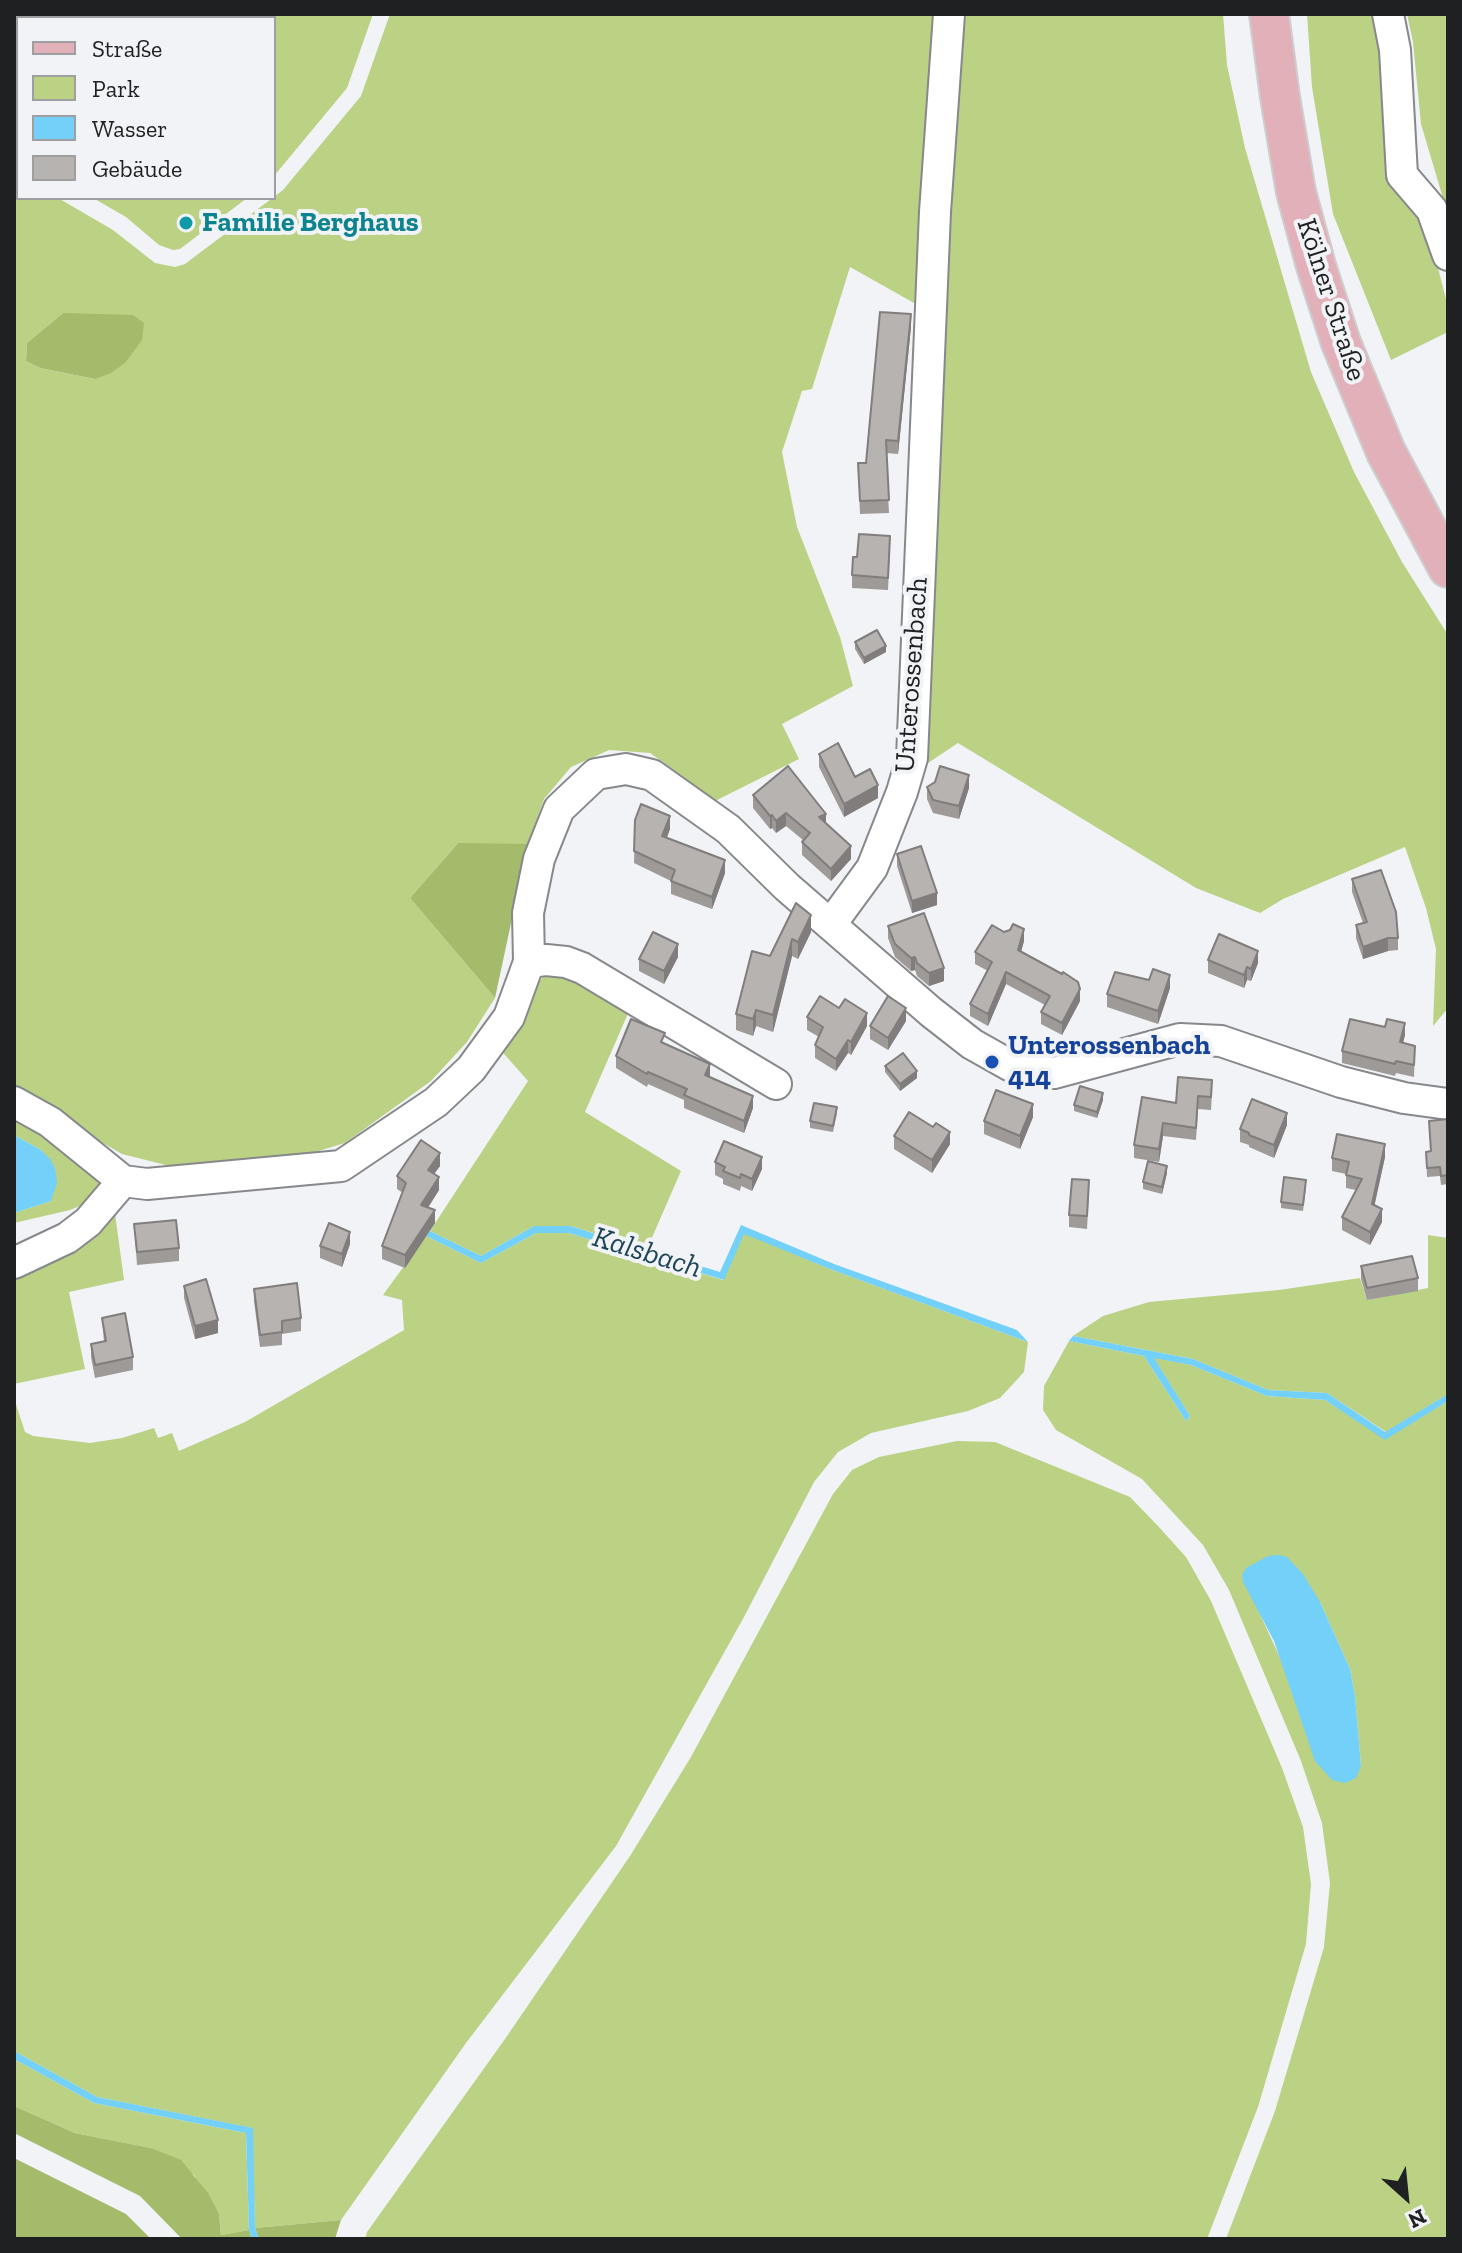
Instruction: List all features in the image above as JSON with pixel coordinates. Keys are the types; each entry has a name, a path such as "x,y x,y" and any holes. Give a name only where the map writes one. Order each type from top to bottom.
{"main road":[{"name":"Kölner Straße","path":"1269,14 1296,192 1316,266 1341,343 1386,452 1448,568"}],"street":[{"name":"Unterossenbach","path":"831,924 872,868 912,758 934,227 949,14"},
{"path":"1388,14 1395,50 1402,175 1432,210 1448,255"},
{"path":"14,1102 50,1122 123,1181 147,1184 341,1166 436,1102 471,1069 509,1017 529,962 528,913 539,859 559,809 596,774 626,769 652,775 728,829 787,887 931,1012 972,1044 1011,1066 1054,1073 1180,1039 1221,1041 1341,1082 1404,1098 1448,1104"},
{"path":"529,962 566,962 582,968 776,1084"},
{"path":"14,1263 67,1238 88,1222 123,1181"}],"green space":[{"path":"14,14 373,14 347,88 276,174 276,16 16,16 16,154"},
{"path":"390,14 939,14 923,308 850,267 812,389 802,391 782,452 797,527 840,637 853,686 782,724 799,759 713,802 650,753 609,750 571,767 544,799 528,844 457,844 410,898 495,998 467,1042 431,1081 345,1143 315,1152 170,1166 122,1154 14,1092 14,172 16,200 61,200 113,230 155,263 175,267 185,264 270,200 276,200 276,195 361,96","holes":["63,313 95,379 40,368 26,361 27,343"]},
{"path":"961,14 1223,14 1227,65 1245,148 1311,372 1354,472 1402,562 1448,635 1448,1008 1433,1026 1436,949 1405,847 1283,899 1260,913 1196,888 958,743 925,765"},
{"path":"1307,14 1373,14 1448,307 1448,332 1391,360 1333,214 1312,87"},
{"path":"1407,14 1448,14 1448,215 1421,124 1413,42"},
{"path":"96,200 244,200 180,249 159,245 126,217"},
{"path":"63,313 133,315 144,323 142,340 126,362 111,373 95,379 40,368 26,361 27,343"},
{"path":"458,843 528,844 495,998 410,898"},
{"path":"563,971 630,1009 585,1112 681,1171 647,1249 570,1226 534,1226 481,1256 430,1231 528,1081 498,1047 530,991 546,974"},
{"path":"14,1113 102,1177 103,1188 99,1198 70,1210 14,1223 14,1213 51,1201 55,1168 41,1150 14,1135"},
{"path":"114,1206 124,1280 69,1292 85,1369 14,1384 14,1268"},
{"path":"536,1233 569,1233 723,1280 744,1233 830,1269 1028,1342 1024,1372 1000,1398 968,1411 871,1433 838,1452 814,1482 744,1617 616,1846 466,2043 341,2220 255,2228 252,2128 97,2097 14,2051 14,1398 25,1432 33,1436 90,1443 122,1438 154,1428 158,1438 172,1433 179,1451 245,1422 404,1330 402,1300 383,1295 426,1236 481,1263"},
{"path":"1428,1235 1448,1238 1448,1394 1386,1432 1327,1393 1268,1390 1193,1359 1073,1336 1103,1316 1149,1302 1279,1290 1360,1278 1367,1300 1428,1288"},
{"path":"1069,1341 1144,1356 1186,1421 1190,1416 1153,1357 1191,1365 1267,1396 1325,1400 1385,1439 1448,1401 1448,2239 1226,2239 1275,2111 1324,1947 1330,1883 1322,1823 1301,1761 1229,1590 1203,1545 1142,1479 1056,1430 1043,1410 1044,1386","holes":["1242,1575 1320,1602 1350,1669 1361,1766 1282,1662"]},
{"path":"957,1441 995,1442 1130,1497 1186,1557 1211,1601 1282,1768 1303,1827 1311,1884 1306,1944 1258,2107 1207,2239 365,2239 630,1856 691,1757 833,1494 852,1470 879,1457"},
{"path":"14,2059 94,2103 246,2133 249,2230 221,2235 219,2214 194,2175 151,2148 75,2133 14,2106"},
{"path":"14,2106 75,2133 151,2148 181,2160 208,2193 219,2214 221,2235 249,2230 252,2239 182,2239 140,2196 14,2133"},
{"path":"14,2158 126,2214 151,2239 14,2239"},
{"path":"341,2220 335,2239 259,2239 255,2228"}],"water":[{"path":"14,1135 41,1150 50,1159 57,1183 51,1201 14,1213"},
{"name":"Kalsbach","path":"741,1225 834,1264 1017,1330 1028,1342 744,1234 724,1280 569,1233 536,1233 481,1263 426,1236 430,1231 481,1256 534,1226 570,1226 720,1272"},
{"path":"1073,1336 1193,1359 1268,1390 1327,1393 1385,1432 1448,1394 1448,1401 1385,1440 1325,1400 1267,1396 1191,1365 1154,1358 1190,1416 1186,1421 1144,1356 1069,1341"},
{"path":"1268,1556 1287,1557 1303,1574 1320,1602 1350,1669 1361,1766 1356,1778 1345,1783 1332,1780 1315,1761 1274,1641 1243,1582 1242,1575 1246,1568"},
{"path":"14,2051 97,2097 253,2128 255,2228 259,2239 252,2239 249,2230 246,2133 94,2103 14,2059"}],"building":[{"path":"880,312 911,314 898,441 886,440 889,500 860,501 858,463 866,463"},
{"path":"859,534 890,536 888,578 852,575"},
{"path":"877,630 886,646 864,658 855,642"},
{"path":"838,743 855,777 870,769 878,785 844,804 819,754"},
{"path":"788,766 826,814 819,817 851,846 831,869 802,842 810,833 786,813 776,821 753,795"},
{"path":"940,766 969,775 959,806 933,800 927,787 935,782"},
{"path":"641,804 670,816 662,836 725,860 712,897 671,881 675,870 634,851 635,820"},
{"path":"921,846 937,893 912,901 897,854"},
{"path":"1381,870 1396,912 1398,938 1388,938 1363,947 1356,925 1367,922 1352,879"},
{"path":"796,903 811,915 798,942 792,939 773,1015 756,1010 753,1019 736,1014 752,951 770,956"},
{"path":"924,913 944,968 929,973 917,963 915,957 911,958 895,944 888,926"},
{"path":"1013,924 1024,929 1018,950 1078,982 1080,989 1062,1023 1041,1012 1050,996 1006,972 988,1014 970,1004 992,962 975,952 992,925 1004,932 1010,930"},
{"path":"653,932 678,944 664,971 639,959"},
{"path":"1219,934 1258,951 1251,969 1247,967 1244,975 1208,960"},
{"path":"1153,969 1170,975 1158,1011 1107,994 1115,972 1149,980"},
{"path":"820,996 839,1008 845,999 867,1013 851,1042 848,1040 836,1059 815,1045 823,1027 807,1017"},
{"path":"888,996 906,1008 888,1038 870,1026"},
{"path":"631,1019 665,1033 661,1042 710,1064 705,1075 753,1096 744,1121 684,1095 687,1089 647,1074 616,1056"},
{"path":"1350,1019 1385,1027 1387,1019 1405,1023 1400,1042 1415,1046 1414,1065 1396,1061 1395,1064 1342,1051"},
{"path":"903,1053 917,1071 900,1084 885,1066"},
{"path":"1178,1077 1212,1080 1211,1097 1198,1096 1196,1128 1163,1123 1159,1149 1134,1145 1142,1097 1176,1103"},
{"path":"1080,1086 1103,1093 1097,1112 1074,1105"},
{"path":"996,1090 1033,1104 1020,1136 984,1121"},
{"path":"1252,1099 1287,1113 1274,1145 1240,1129"},
{"path":"814,1103 837,1107 833,1126 810,1121"},
{"path":"909,1112 933,1127 936,1123 950,1132 932,1160 894,1136"},
{"path":"1448,1119 1448,1175 1441,1176 1440,1167 1427,1168 1426,1152 1431,1151 1429,1121"},
{"path":"1337,1134 1385,1144 1372,1204 1382,1209 1370,1232 1342,1217 1362,1179 1346,1175 1349,1162 1332,1158"},
{"path":"421,1140 440,1153 428,1170 439,1177 421,1205 435,1210 405,1255 382,1246 406,1183 397,1176"},
{"path":"724,1141 762,1157 752,1179 723,1171 725,1167 715,1162"},
{"path":"1148,1161 1167,1166 1162,1187 1143,1182"},
{"path":"1284,1177 1306,1180 1303,1205 1281,1202"},
{"path":"1072,1179 1089,1180 1087,1216 1069,1215"},
{"path":"176,1220 179,1248 137,1252 134,1224"},
{"path":"329,1223 350,1232 342,1254 320,1246"},
{"path":"1412,1256 1418,1278 1367,1288 1361,1266"},
{"path":"206,1279 218,1320 195,1326 184,1286"},
{"path":"297,1283 301,1318 282,1321 282,1332 260,1335 254,1289"},
{"path":"125,1313 133,1357 95,1365 91,1344 106,1341 102,1318"}],"place":[{"name":"Familie Berghaus","path":"186,223"},
{"name":"Unterossenbach 414","path":"992,1062"}]}
